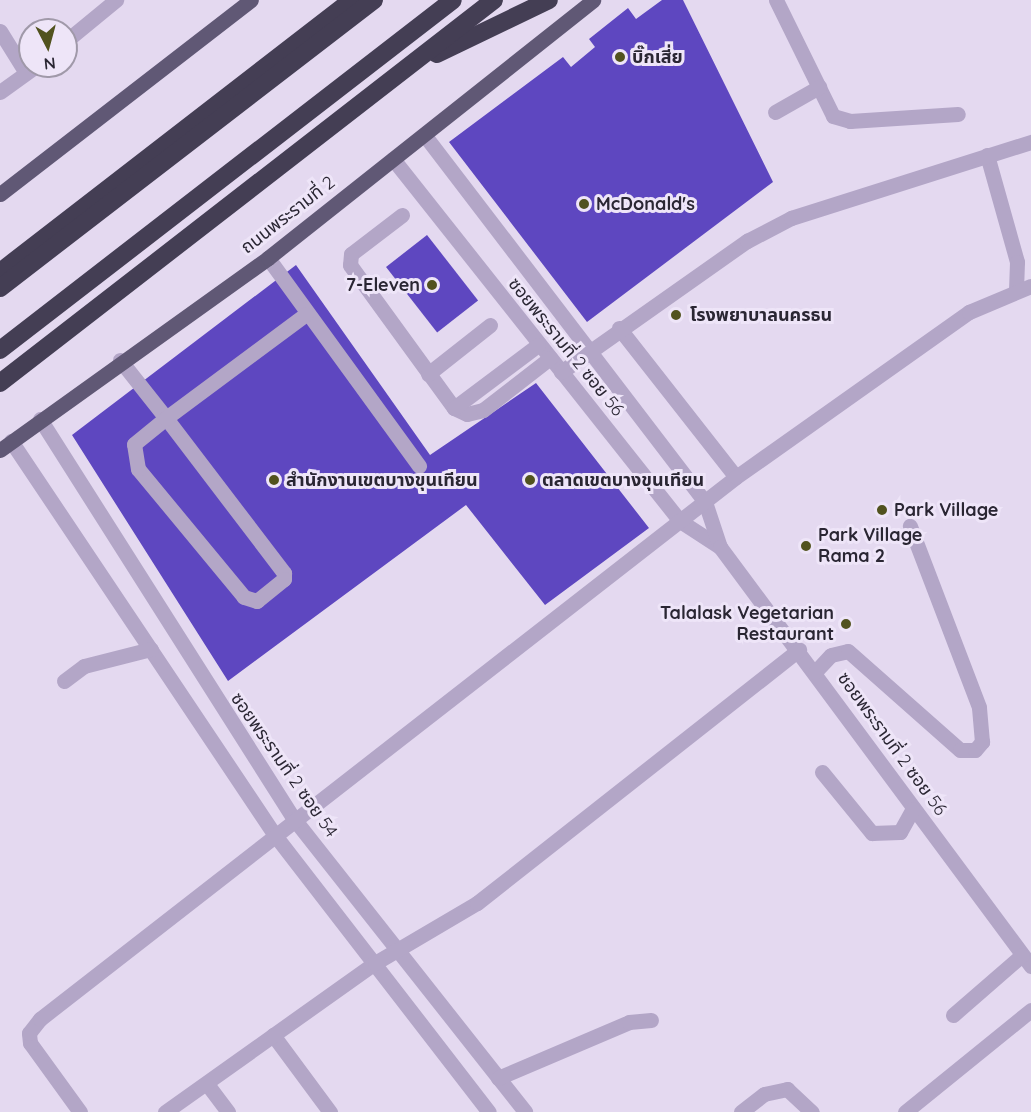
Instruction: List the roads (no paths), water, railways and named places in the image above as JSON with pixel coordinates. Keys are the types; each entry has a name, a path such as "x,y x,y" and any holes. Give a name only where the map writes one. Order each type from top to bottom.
{"highway":[{"path":"0,273 340,6 352,0"},
{"path":"0,288 374,0"},
{"path":"0,350 453,0"},
{"path":"0,383 494,0"},
{"path":"403,70 549,0"}],"main road":[{"path":"0,194 251,0"},
{"name":"ถนนพระรามที่ 2","path":"6,446 120,360 268,258 593,0"}],"street":[{"path":"78,31 116,0"},
{"path":"776,0 833,116 850,121 958,114"},
{"path":"0,32 18,54"},
{"path":"0,92 20,78"},
{"path":"775,112 819,87"},
{"name":"ซอยพระรามที่ 2 ซอย 56","path":"424,135 587,351 705,502 720,547 799,650 913,809 1027,961"},
{"path":"561,372 619,328 747,241 791,218 1031,142"},
{"path":"80,1112 39,1060 29,1033 40,1019 274,834 736,477 969,312 1024,287 987,155"},
{"name":"ซอยพระรามที่ 2 ซอย 56","path":"393,159 538,345 680,521 720,547"},
{"path":"402,215 351,254 350,265 454,408 467,414 483,410 550,358"},
{"path":"268,258 306,314 419,466"},
{"path":"120,360 166,418 285,573 284,579 257,601 244,597 134,463 134,444 166,418 306,314"},
{"path":"428,374 490,325"},
{"path":"619,328 736,477"},
{"path":"454,408 538,345"},
{"name":"ซอยพระรามที่ 2 ซอย 54","path":"40,419 294,819 399,949 525,1112"},
{"path":"6,446 152,649 274,834 489,1112"},
{"path":"815,672 831,655 848,651 960,750 975,750 981,742 979,707 910,526"},
{"path":"64,681 84,666 152,649"},
{"path":"165,1112 375,963 477,903 799,650"},
{"path":"822,772 872,833 900,832 913,809"},
{"path":"953,1015 1027,961"},
{"path":"905,1112 1031,1010"},
{"path":"498,1078 619,1026 651,1020"},
{"path":"273,1035 330,1112"},
{"path":"207,1084 228,1112"},
{"path":"741,1112 764,1094 788,1089 812,1112"}],"place":[{"name":"บิ๊กเสี่ย","path":"620,57"},
{"name":"McDonald's","path":"584,204"},
{"name":"7-Eleven","path":"432,285"},
{"name":"โรงพยาบาลนครธน","path":"676,315"},
{"name":"สำนักงานเขตบางขุนเทียน","path":"274,480"},
{"name":"ตลาดเขตบางขุนเทียน","path":"530,480"},
{"name":"Park Village","path":"882,510"},
{"name":"Park Village Rama 2","path":"806,546"},
{"name":"Talalask Vegetarian Restaurant","path":"846,624"}]}
